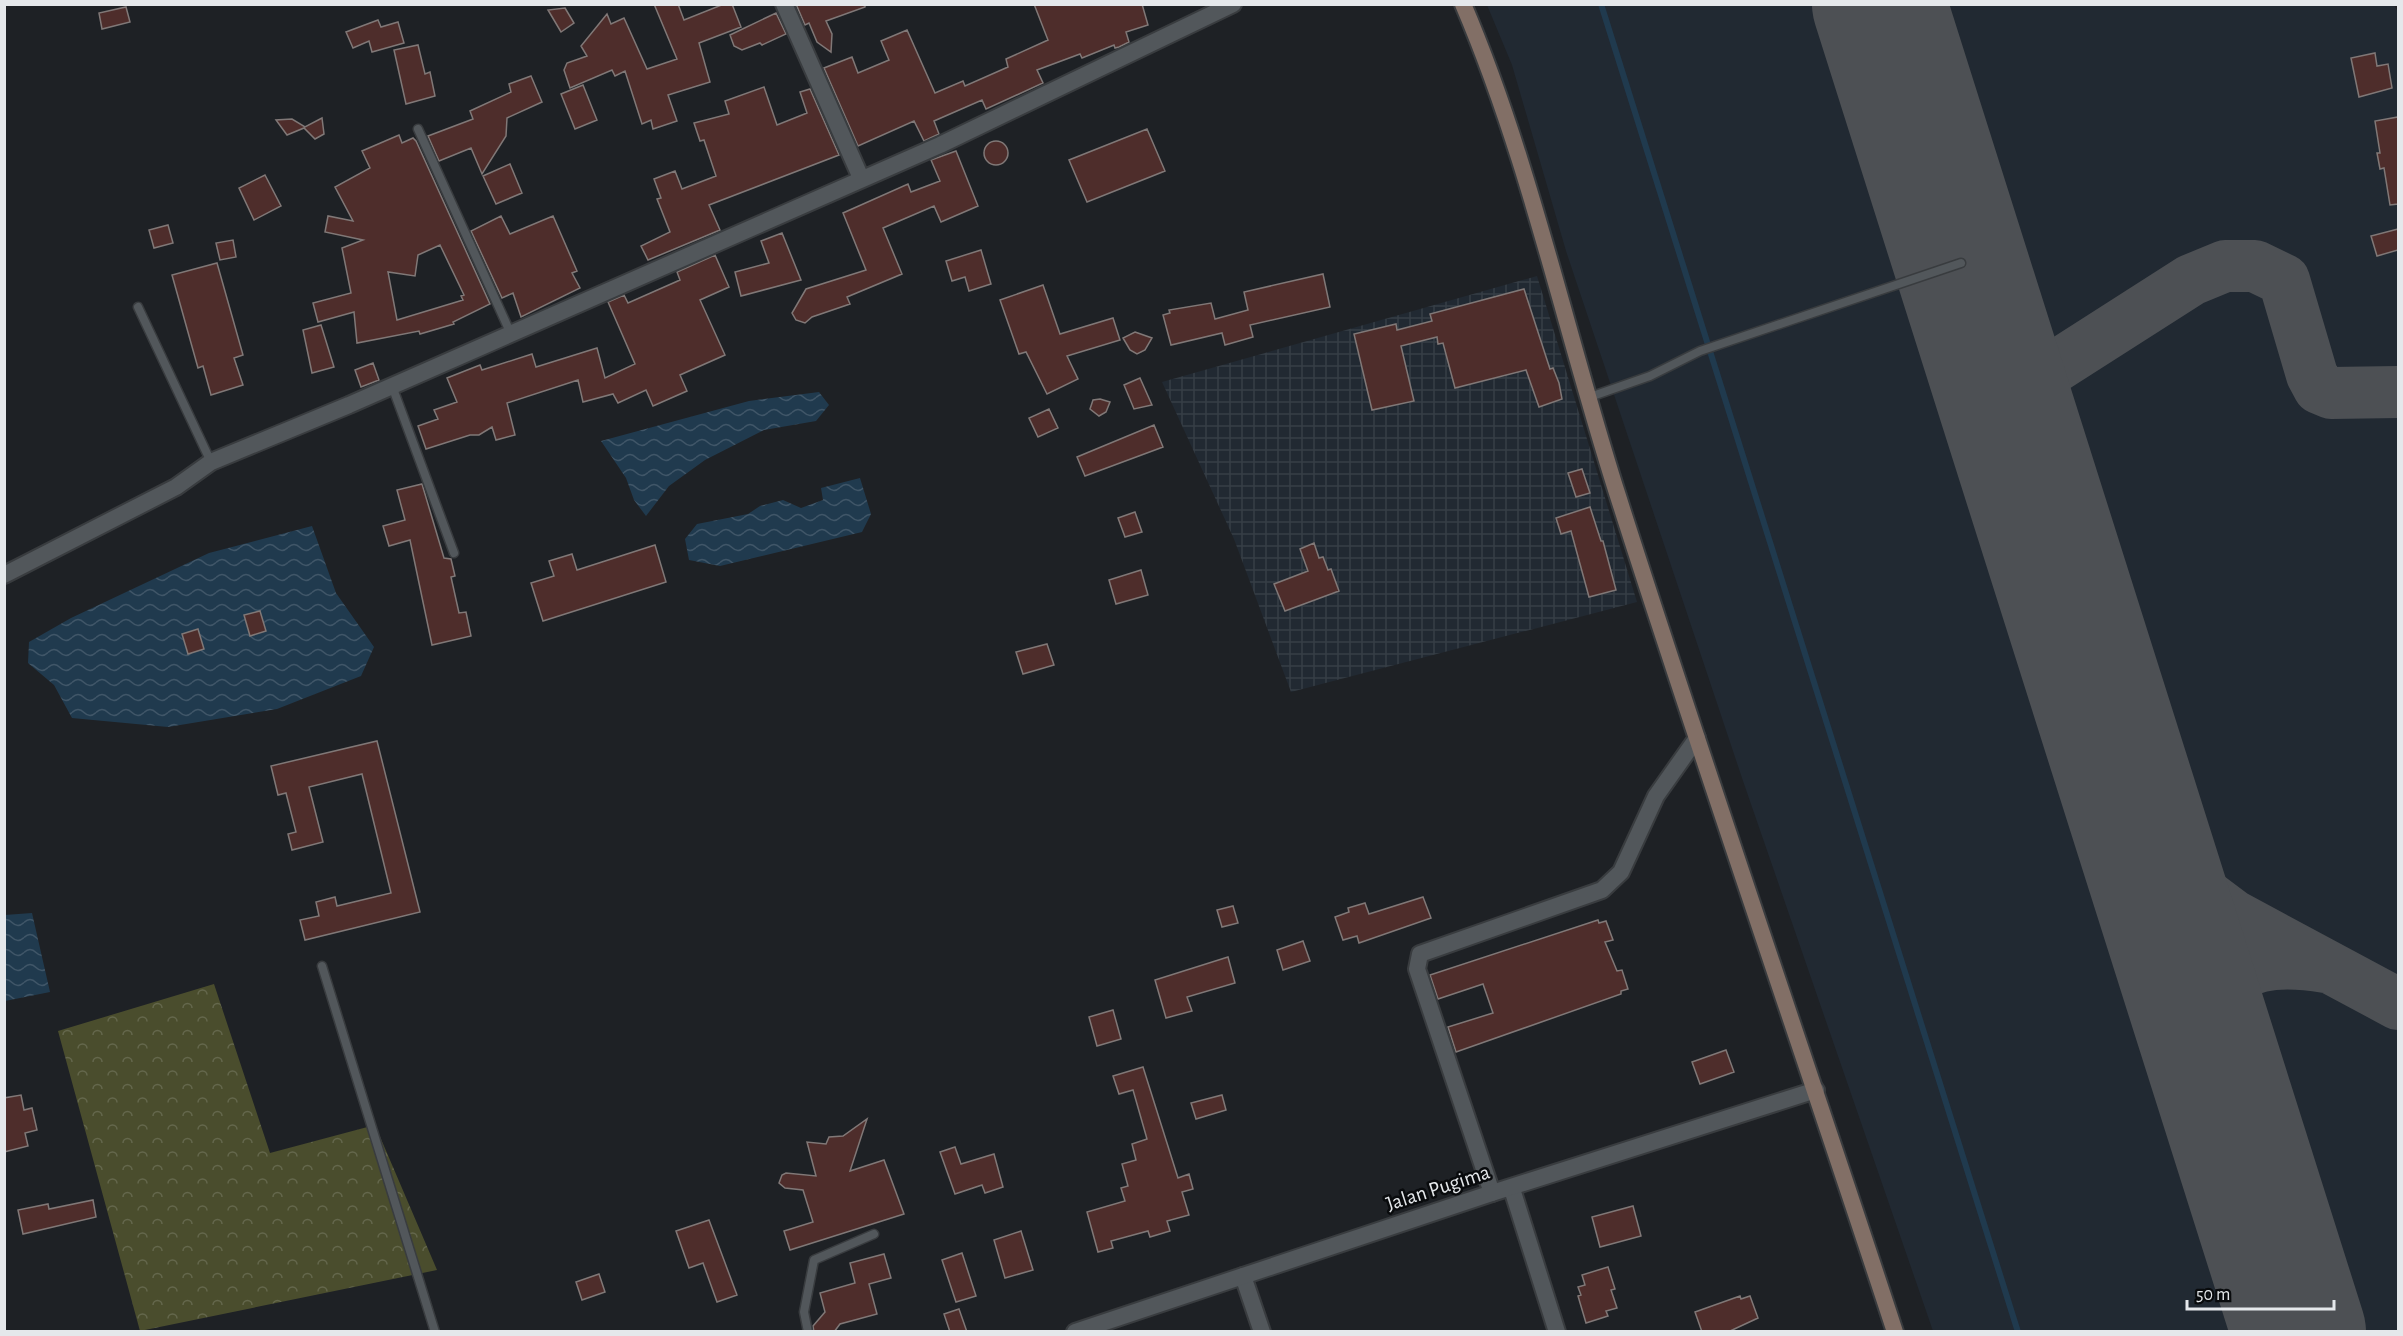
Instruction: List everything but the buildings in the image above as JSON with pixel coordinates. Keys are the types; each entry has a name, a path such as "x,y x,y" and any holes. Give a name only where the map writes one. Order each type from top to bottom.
{"main road":[{"path":"1463,4 1487,60 1530,192 1587,398 1697,738 1895,1332"}],"street":[{"path":"784,4 861,178"},
{"path":"4,575 176,487 211,462 392,386 950,140 1233,4"},
{"path":"1492,1193 1417,969 1420,954 1602,890 1621,872 1656,796 1697,738"},
{"name":"Jalan Pugima","path":"1075,1332 1492,1193 1512,1189 1816,1090"},
{"path":"1512,1189 1557,1332"},
{"path":"1243,1276 1262,1332"}],"lane":[{"path":"418,129 511,334"},
{"path":"1587,398 1650,376 1701,351 1961,263"},
{"path":"138,306 211,462"},
{"path":"392,386 454,553"},
{"path":"322,966 435,1332"},
{"path":"808,1332 804,1311 814,1260 874,1234"}],"shaded area":[{"path":"1487,5 2394,5 2398,12 2398,1331 1933,1331 1743,781 1566,251 1512,65"},
{"path":"1537,276 1637,602 1291,692 1234,539 1162,382"}],"green space":[{"path":"214,984 270,1153 375,1125 437,1270 140,1331 58,1031"}],"water":[{"path":"819,392 829,405 816,421 764,430 705,460 669,486 646,516 634,500 626,478 601,441 749,401"},
{"path":"860,478 871,514 862,532 720,566 689,560 685,539 697,524 748,514 760,506 783,500 801,508 823,500 821,488"},
{"path":"312,526 336,593 374,647 361,676 277,709 168,727 72,718 54,685 28,663 29,642 71,618 209,553"},
{"path":"32,913 50,992 5,1001 5,915"}],"waterway":[{"path":"1601,4 2018,1332"}],"taxiway":[{"path":"2005,399 2191,280 2225,266 2255,266 2284,280 2312,375 2319,388 2331,393 2398,392"},
{"path":"2139,823 2190,883 2234,916 2398,1004"},
{"path":"2213,1059 2213,1030 2217,1007 2225,990 2238,977 2254,968 2274,964 2326,967"}],"runway":[{"path":"1879,4 2299,1332"}]}
